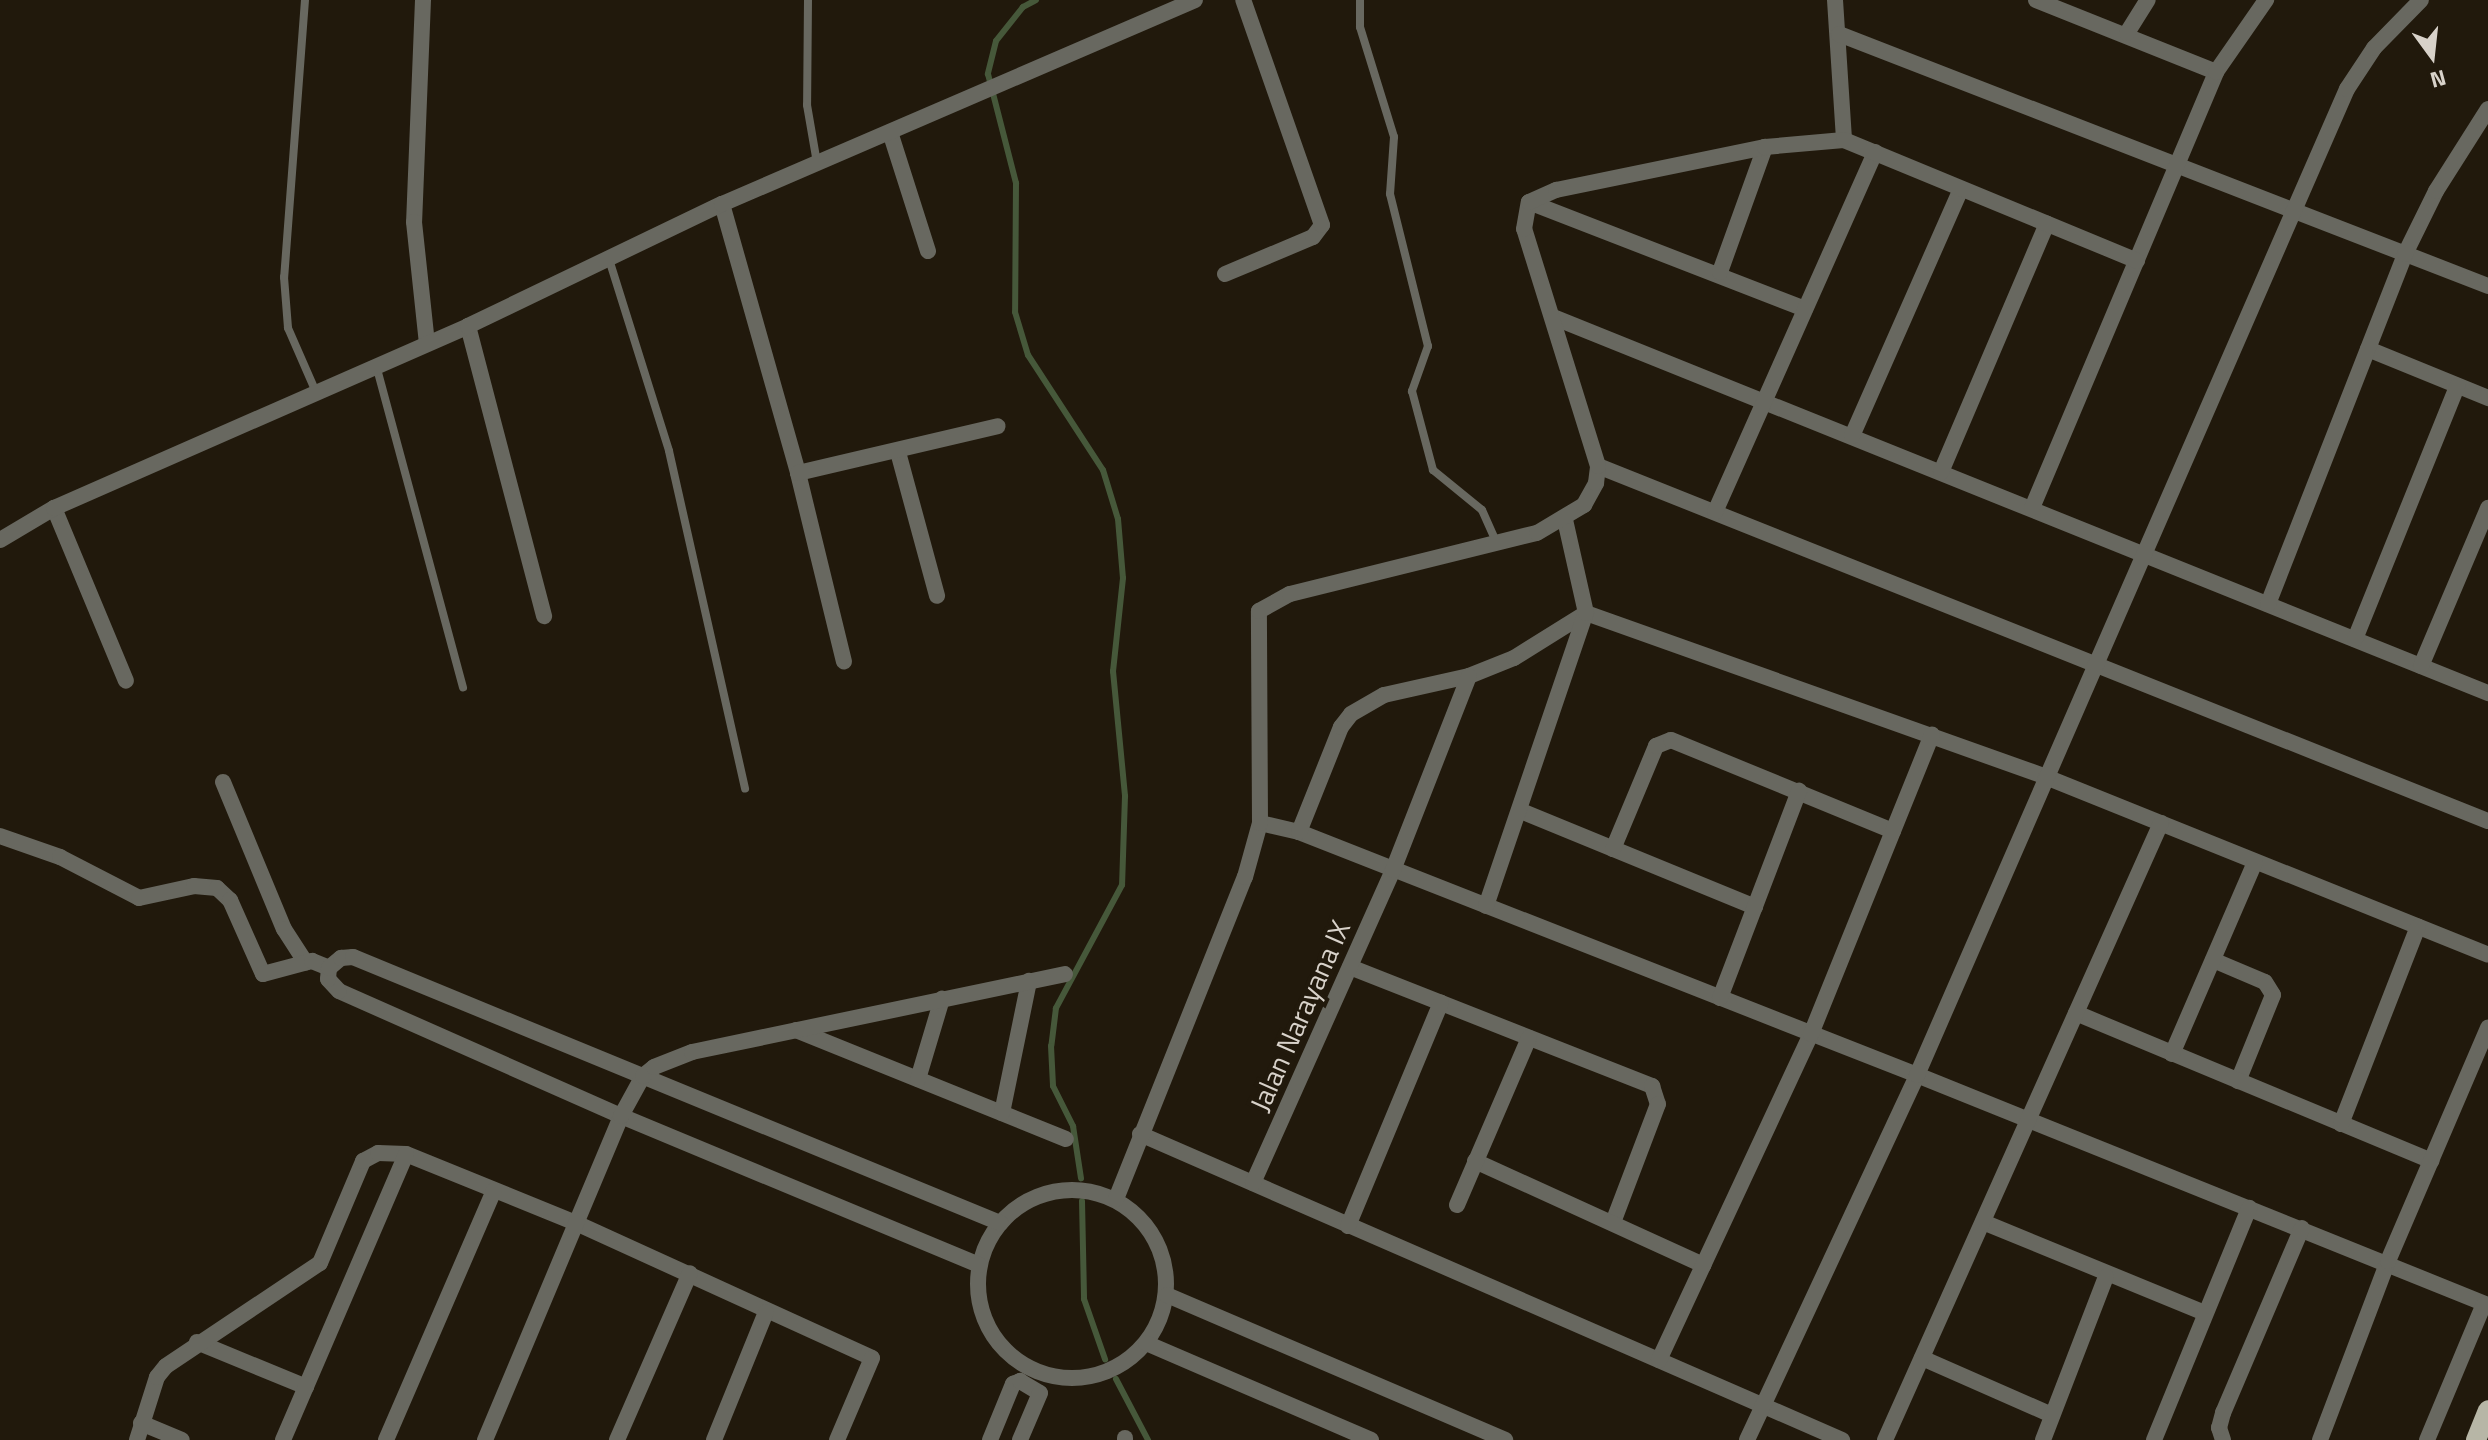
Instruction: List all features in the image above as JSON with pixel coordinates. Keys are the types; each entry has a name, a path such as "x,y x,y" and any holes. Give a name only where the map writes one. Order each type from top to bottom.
{"main road":[{"path":"2476,1440 2488,1410"}],"street":[{"path":"423,0 414,233 427,343"},
{"path":"0,540 54,508 468,326 608,256 722,204 1195,0"},
{"path":"1225,274 1313,237 1322,225 1243,0"},
{"path":"1835,0 1844,140"},
{"path":"2036,0 2127,33 2216,72"},
{"path":"2127,33 2148,0"},
{"path":"2032,508 2216,72 2266,0"},
{"path":"1747,1440 1917,1075 2347,89 2374,48 2421,0"},
{"path":"1839,34 2488,286"},
{"path":"2268,604 2405,254 2436,191 2488,109"},
{"path":"890,132 928,251"},
{"path":"1529,202 1556,190 1765,147 1844,140 2137,261"},
{"path":"1720,272 1765,147"},
{"path":"1715,512 1875,152"},
{"path":"1852,436 1961,189"},
{"path":"1529,202 1720,272 1805,309"},
{"path":"1116,1199 1245,877 1260,823 1259,611 1290,594 1498,544 1565,520 1591,494 1598,466 1524,229 1529,202"},
{"path":"722,204 798,473 844,661"},
{"path":"1941,472 2047,224"},
{"path":"1553,317 2488,693"},
{"path":"468,326 544,616"},
{"path":"2368,349 2488,398"},
{"path":"2355,639 2457,386"},
{"path":"798,473 898,452 998,426"},
{"path":"898,452 937,596"},
{"path":"1598,466 2488,821"},
{"path":"54,508 126,681"},
{"path":"2421,666 2488,508"},
{"path":"1486,906 1521,811 1586,613 1565,520"},
{"path":"1299,832 1341,727 1351,714 1384,695 1469,676 1532,649 1586,613"},
{"path":"1586,613 2046,777 2488,955"},
{"name":"Jalan Narayana IX","path":"1253,1183 1393,870 1469,676"},
{"path":"1659,1360 1811,1034 1932,735"},
{"path":"1613,849 1651,755 1665,741 1799,791 1893,831"},
{"path":"223,782 284,929 306,963"},
{"path":"1720,998 1799,791"},
{"path":"1521,811 1755,907"},
{"path":"1260,823 1299,832 2388,1261 2486,1305 2427,1440"},
{"path":"1885,1440 2161,823"},
{"path":"0,836 34,845 139,898 194,886 217,888 230,900 263,974 306,963 329,968"},
{"path":"2172,1054 2255,862"},
{"path":"2341,1124 2418,927"},
{"path":"979,1265 621,1116 339,991 328,979 329,968 341,958 353,957 1000,1223"},
{"path":"2213,960 2265,982 2273,995 2238,1081"},
{"path":"1350,967 1645,1082 1656,1094 1658,1104 1614,1220"},
{"path":"485,1440 621,1116 643,1076 673,1057 1065,974"},
{"path":"1002,1113 1029,981"},
{"path":"918,1079 942,999"},
{"path":"1348,1226 1441,1003"},
{"path":"2076,1013 2431,1161"},
{"path":"2320,1440 2388,1261 2488,1028"},
{"path":"796,1030 1066,1139"},
{"path":"1457,1205 1529,1038"},
{"path":"1140,1134 1842,1440"},
{"path":"137,1440 157,1377 197,1342 311,1272 325,1253 363,1161 378,1153 406,1154 576,1223 872,1358 837,1440"},
{"path":"283,1440 406,1154"},
{"path":"1475,1161 1614,1220 1703,1265"},
{"path":"386,1440 494,1190"},
{"path":"1086,1190 1116,1199 1140,1216 1157,1239 1166,1266 1167,1295 1146,1343 1114,1368 1075,1378 1022,1364 1000,1345 985,1321 978,1294 979,1265 1000,1223 1024,1202 1054,1191 1086,1190"},
{"path":"2154,1440 2249,1208"},
{"path":"1983,1222 2106,1277 2205,1313"},
{"path":"2223,1440 2223,1413 2302,1228"},
{"path":"617,1440 690,1273"},
{"path":"2043,1440 2106,1277"},
{"path":"1167,1295 1505,1440"},
{"path":"714,1440 766,1312"},
{"path":"197,1342 306,1387"},
{"path":"1146,1343 1371,1440"},
{"path":"1922,1358 2052,1415"},
{"path":"990,1440 1013,1384 1029,1384 1040,1393 1020,1440"},
{"path":"141,1423 182,1440"}],"lane":[{"path":"305,0 284,277 288,328 316,392"},
{"path":"808,0 807,105 817,163"},
{"path":"1360,0 1360,27 1394,137 1390,194 1428,346 1412,391 1433,470 1482,510 1498,544"},
{"path":"608,256 669,451 745,789"},
{"path":"376,365 463,687"}],"waterway":[{"path":"1036,0 1023,7 996,41 988,74 1016,183 1015,312 1028,355 1103,470 1118,519 1123,578 1113,671 1125,796 1122,885 1056,1008 1051,1046 1053,1086 1073,1126 1081,1178"},
{"path":"1082,1201 1084,1299 1105,1359"},
{"path":"1116,1379 1148,1440"}]}
